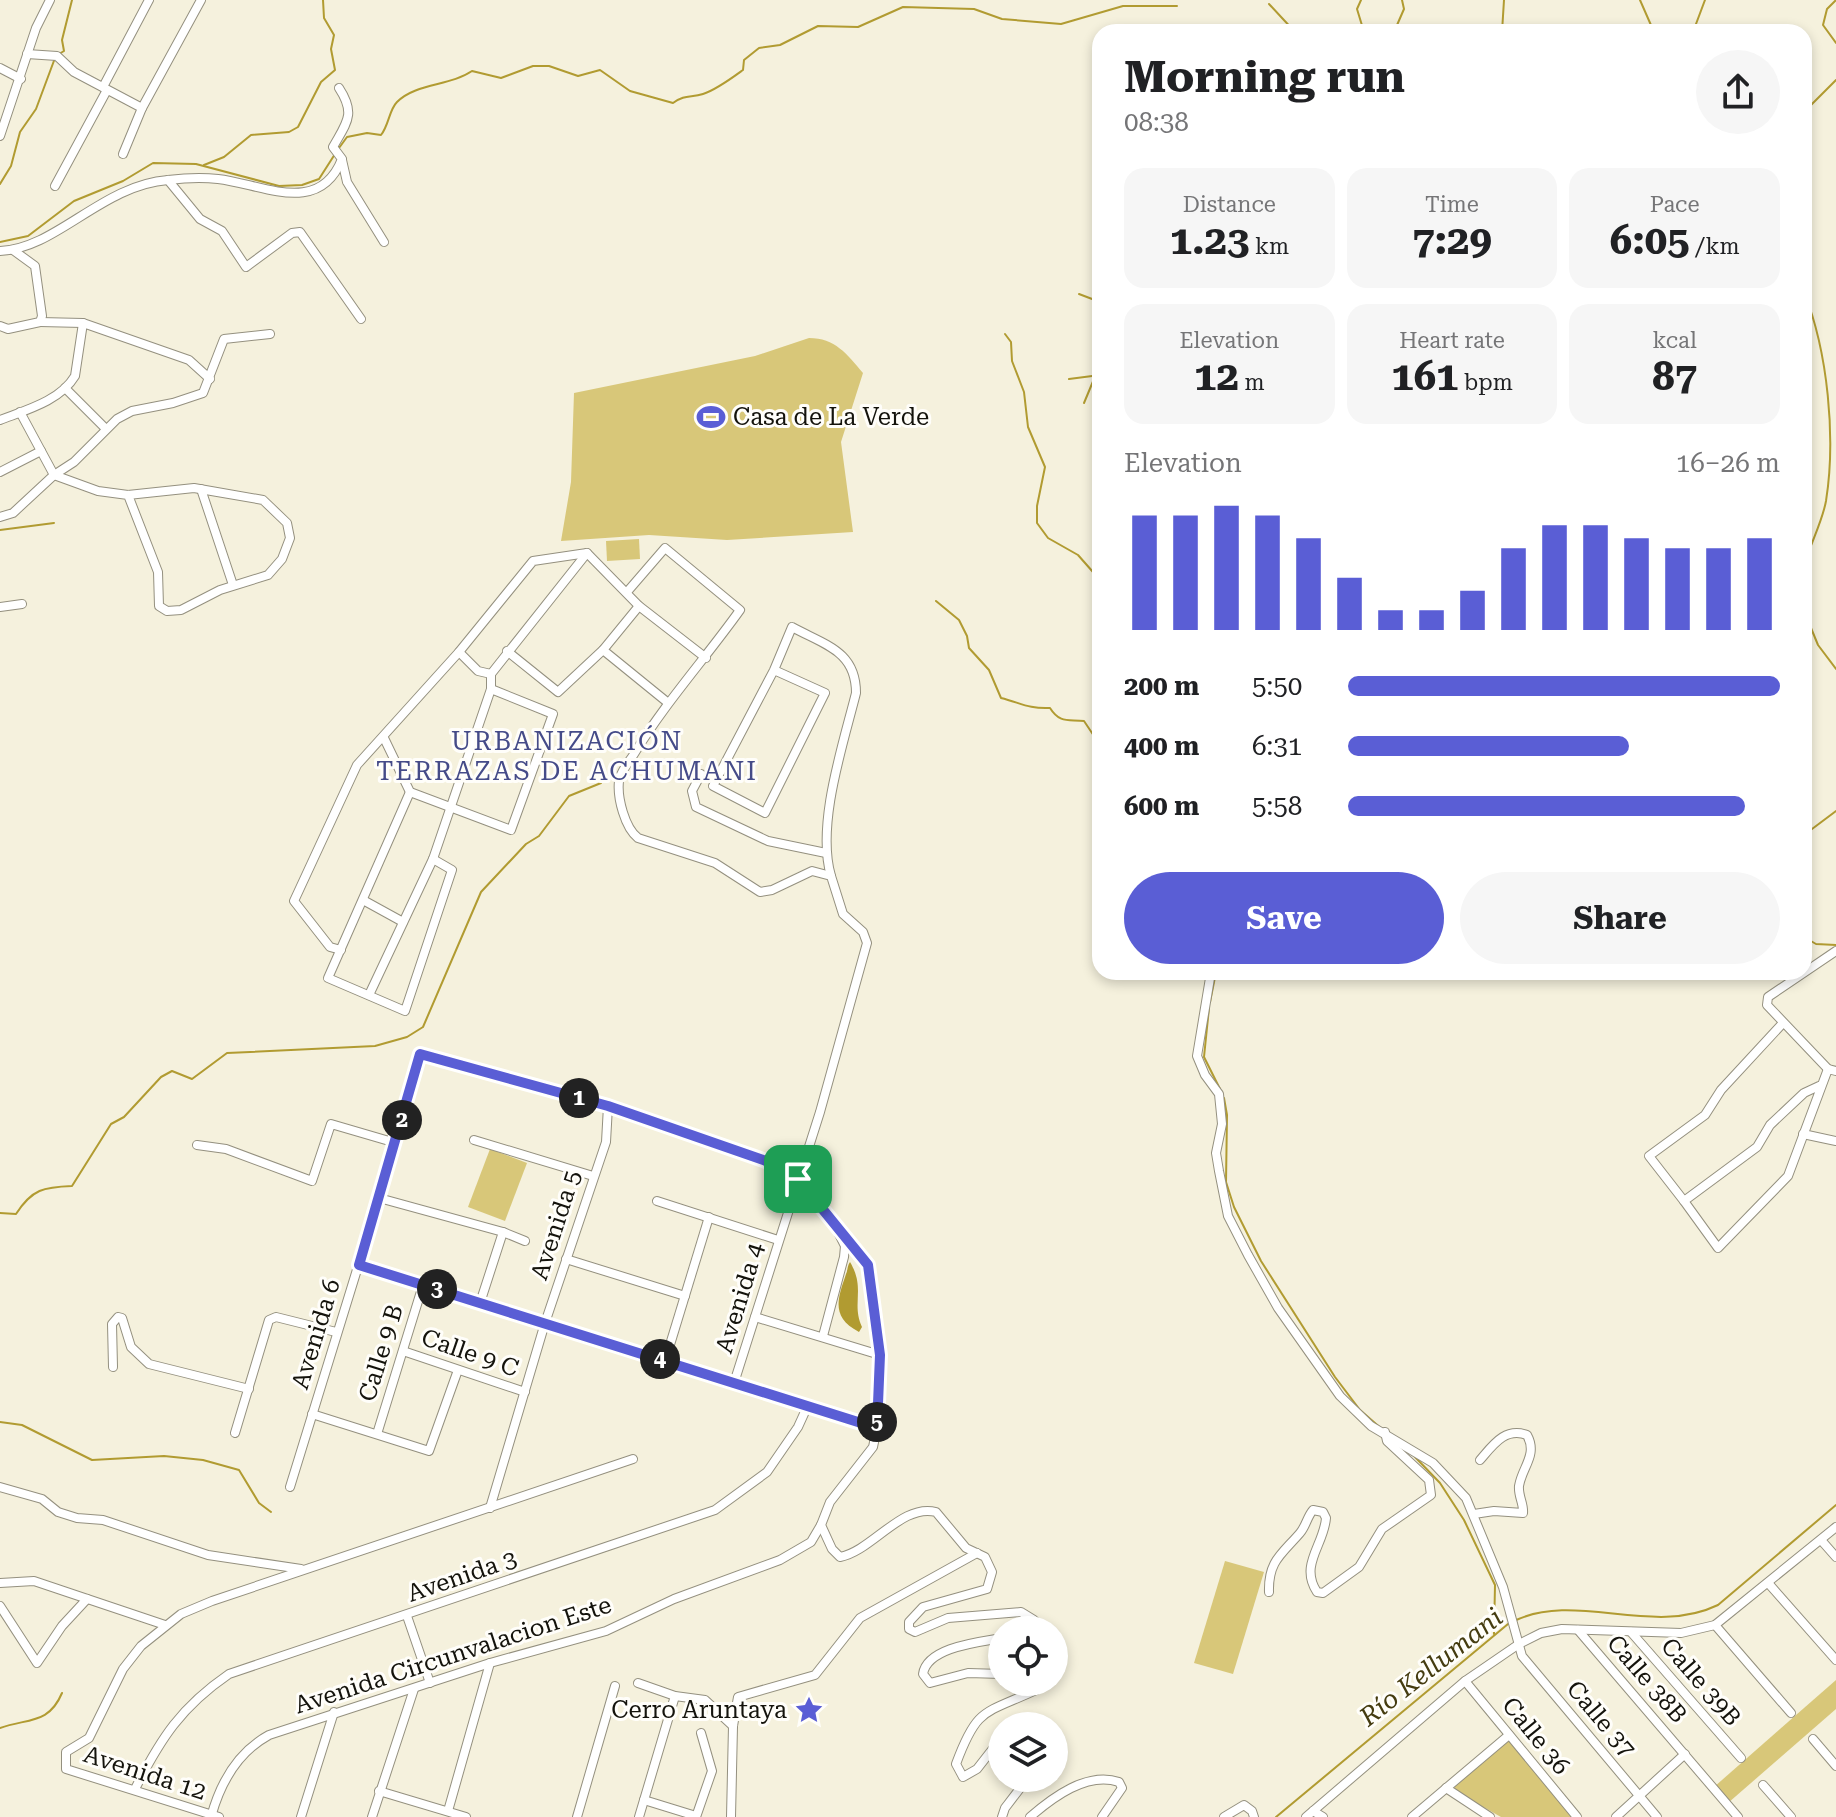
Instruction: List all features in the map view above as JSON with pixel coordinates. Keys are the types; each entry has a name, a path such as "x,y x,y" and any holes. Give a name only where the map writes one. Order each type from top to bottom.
{"street":[{"path":"0,136 27,54 50,0"},
{"path":"55,186 149,0"},
{"path":"123,154 142,108 201,0"},
{"path":"27,54 57,56 67,68 142,108"},
{"path":"0,68 21,79"},
{"path":"339,88 349,104 349,116 333,147 342,159 347,182 384,242"},
{"path":"0,251 39,241 116,195 168,180 216,179 278,192 300,193 325,184 336,175 342,159"},
{"path":"168,180 200,219 222,231 246,267 292,233 300,232 361,319"},
{"path":"13,250 35,266 40,322"},
{"path":"0,326 8,329 40,322 83,323 183,358 210,379"},
{"path":"0,420 65,388 75,376 83,323"},
{"path":"0,517 20,507 54,475 74,462 105,428 132,411 203,393 218,347 224,339 270,334"},
{"path":"65,388 105,428"},
{"path":"20,412 54,475 98,491 128,495 201,489 263,500 287,523 290,538 268,575 233,585 181,610 167,611 159,606 158,572 128,495"},
{"path":"0,472 41,451"},
{"path":"201,489 233,585"},
{"path":"627,592 665,548 740,610 706,658 667,702 620,778 621,798 631,833 638,838 715,863 760,892 772,890 812,871 831,876 826,853 827,825 856,693 856,678 848,658 792,627 774,670 713,786 765,813 825,693 774,670"},
{"path":"587,553 639,606 706,658"},
{"path":"369,995 433,859 491,689 491,674 587,553"},
{"path":"341,950 330,947 294,901 357,765 459,652 533,561 587,553"},
{"path":"0,607 22,604"},
{"path":"507,651 558,692 603,650 639,606"},
{"path":"603,650 667,702"},
{"path":"459,652 478,671 491,674"},
{"path":"384,738 410,792 448,809 511,830 553,714 491,689"},
{"path":"701,774 692,791 696,807 768,841 826,853"},
{"path":"410,792 328,978 405,1011 452,870 433,859"},
{"name":"Avenida 4","path":"734,1383 868,949 863,932 843,914 831,876"},
{"path":"363,900 403,922"},
{"path":"1812,967 1836,951"},
{"path":"1210,980 1197,1056 1220,1101 1222,1124 1216,1153 1228,1216 1278,1308 1340,1396 1371,1426 1441,1470 1466,1498 1512,1614 1519,1644"},
{"path":"1783,1023 1721,1090 1705,1115 1649,1156 1718,1248 1788,1176 1819,1086 1832,1070 1767,1005 1768,997 1793,980"},
{"name":"Avenida 6","path":"290,1487 396,1143 420,1054 608,1106"},
{"path":"1684,1201 1757,1147 1770,1125 1804,1093 1819,1086"},
{"path":"359,1265 877,1428 880,1355 868,1265 829,1215 798,1179 766,1161 608,1106"},
{"name":"Avenida 5","path":"490,1508 545,1323 609,1129 608,1106"},
{"path":"197,1145 226,1149 312,1181 331,1124 396,1143"},
{"path":"1803,1134 1836,1141"},
{"path":"474,1140 593,1176"},
{"path":"379,1198 503,1232 525,1241"},
{"path":"657,1201 778,1240"},
{"path":"823,1336 845,1246 829,1215"},
{"path":"665,1361 709,1217"},
{"path":"480,1303 503,1232"},
{"path":"566,1259 685,1296"},
{"name":"Calle 9 B","path":"377,1434 423,1285"},
{"path":"113,1367 112,1324 118,1317 122,1318 131,1347 149,1364 249,1389"},
{"path":"235,1433 269,1320 276,1317 336,1332"},
{"path":"755,1317 880,1355"},
{"name":"Calle 9 C","path":"403,1351 525,1392"},
{"path":"312,1414 429,1451 458,1370"},
{"name":"Avenida 3","path":"135,1789 176,1718 198,1695 229,1674 715,1510 767,1472 798,1427 808,1405"},
{"name":"Avenida Circunvalacion Este","path":"213,1816 234,1765 254,1744 334,1712 490,1663 606,1631 674,1599 760,1569 811,1542 830,1502 873,1447 877,1428"},
{"path":"1474,1514 1494,1511 1523,1513 1519,1485 1531,1457 1531,1443 1527,1435 1517,1431 1504,1435 1480,1460"},
{"path":"1269,1592 1269,1575 1276,1556 1300,1533 1313,1510 1323,1512 1326,1518 1310,1559 1312,1585 1317,1592 1323,1593 1359,1567 1382,1529 1431,1495 1429,1480 1387,1441 1385,1432"},
{"path":"0,1583 34,1581 165,1625 212,1601 633,1459"},
{"path":"0,1487 42,1499 58,1512 77,1518 103,1520 208,1555 303,1569"},
{"path":"821,1525 832,1549 840,1557 854,1554 916,1513 927,1510 936,1512 966,1548 985,1557 992,1572 987,1589 923,1607 909,1622 909,1629 915,1632 948,1618 1021,1612 1028,1616"},
{"path":"1309,1814 1465,1681 1519,1644 1541,1633 1578,1630 1681,1633 1715,1625 1836,1527"},
{"path":"1821,1540 1836,1557"},
{"path":"731,1817 733,1726 738,1697 815,1675 860,1618 977,1553"},
{"path":"1769,1584 1836,1660"},
{"path":"0,1606 37,1663 62,1626 87,1599"},
{"path":"407,1616 430,1683"},
{"name":"Avenida 12","path":"165,1625 123,1669 89,1738 66,1752 63,1763 66,1769 213,1816"},
{"path":"1715,1625 1791,1713"},
{"name":"Calle 38B","path":"1578,1630 1738,1817"},
{"name":"Calle 39B","path":"1631,1632 1741,1758"},
{"path":"988,1641 935,1657 923,1674 930,1683 968,1673 988,1674"},
{"name":"Calle 37","path":"1519,1644 1522,1656 1657,1817"},
{"path":"448,1811 490,1663"},
{"name":"Calle 36","path":"1465,1681 1577,1817"},
{"path":"638,1683 675,1696 705,1700 733,1726"},
{"path":"577,1817 615,1686"},
{"path":"372,1817 414,1689"},
{"path":"639,1817 675,1696"},
{"path":"989,1712 1023,1696"},
{"path":"301,1817 334,1712"},
{"path":"988,1712 970,1727 956,1764 963,1777 977,1769 988,1755"},
{"path":"644,1800 696,1816 712,1771 701,1733"},
{"path":"1412,1817 1509,1735"},
{"path":"1813,1739 1836,1766"},
{"path":"1616,1817 1685,1754"},
{"path":"1030,1817 1058,1793 1080,1785 1119,1782 1122,1788 1102,1817"},
{"path":"1763,1785 1791,1817"},
{"path":"1446,1788 1490,1817"},
{"path":"379,1791 466,1817"},
{"path":"1002,1817 1019,1792"},
{"path":"1224,1817 1244,1805 1254,1817"},
{"path":"1309,1814 1323,1817"}],"shaded area":[{"name":"Casa de La Verde","path":"809,338 833,344 863,373 841,442 853,532 727,540 649,535 561,541 571,482 574,393 755,356"},
{"path":"639,539 640,559 607,561 606,541"},
{"path":"490,1149 527,1163 505,1221 468,1207"},
{"path":"850,1262 857,1280 862,1327 859,1332 844,1320 839,1306"},
{"path":"1225,1561 1264,1572 1233,1674 1194,1663"},
{"path":"1836,1680 1836,1709 1728,1803 1714,1787"},
{"path":"1508,1740 1577,1817 1501,1817 1455,1791 1455,1784"}],"waterway":[{"path":"59,54 64,51 62,40 72,0"},
{"path":"204,165 224,157 251,135 289,132 298,127 321,82 335,70 331,49 334,35 324,18 323,0"},
{"path":"1361,0 1357,9 1362,24"},
{"path":"1397,24 1404,9 1402,0"},
{"path":"1502,24 1504,0"},
{"path":"1640,0 1650,24"},
{"path":"1696,24 1705,0"},
{"path":"1836,0 1827,9 1823,25 1836,43"},
{"path":"1269,4 1288,24"},
{"path":"339,148 347,137 367,133 381,135 394,105 405,96 472,71 501,78 533,66 549,66 578,76 600,70 630,91 673,103 724,84 743,70 744,60 759,48 780,45 818,26 858,27 903,7 974,9 1002,19 1061,24 1123,6 1177,6"},
{"path":"0,184 11,166 20,132 36,109 55,58"},
{"path":"1812,104 1836,80"},
{"path":"0,242 28,236 74,201 123,181 153,163 196,164 279,186 302,185 319,179 335,154"},
{"path":"1079,294 1092,299"},
{"path":"1812,316 1824,368 1830,423 1826,501 1812,543"},
{"path":"1005,334 1011,342 1012,361 1024,392 1028,427 1045,467 1037,506 1037,523 1048,538 1078,555 1092,571"},
{"path":"1069,379 1092,376"},
{"path":"1084,403 1092,384"},
{"path":"0,530 54,523"},
{"path":"936,601 959,620 969,648 989,670 1001,698 1030,707 1050,708 1065,720 1084,721 1092,733"},
{"path":"1812,630 1818,645 1836,669"},
{"path":"0,1213 16,1214 33,1194 54,1187 72,1186 111,1124 124,1117 161,1077 172,1071 192,1079 227,1053 375,1046 407,1037 423,1027 481,892 526,844 539,836 569,796 601,783"},
{"path":"1812,829 1836,811"},
{"path":"1812,942 1836,945"},
{"path":"1210,1002 1214,980"},
{"path":"1209,1008 1204,1057 1220,1089"},
{"path":"1224,1098 1227,1115 1226,1182 1234,1207 1261,1261 1335,1377 1360,1410 1383,1430"},
{"path":"0,1422 22,1425 92,1460 164,1456 203,1460 239,1470 259,1503 271,1512"},
{"path":"1415,1457 1440,1483 1464,1520 1495,1585 1494,1634"},
{"name":"Río Kellumani","path":"1514,1621 1538,1613 1563,1610 1667,1617 1693,1614 1718,1605 1836,1505"},
{"name":"Río Kellumani","path":"1276,1817 1508,1624"},
{"path":"0,1728 44,1715 57,1703 62,1693"}],"place":[{"name":"Casa de La Verde","path":"711,417"},
{"name":"Cerro Aruntaya","path":"809,1710"}],"district":[{"name":"URBANIZACIÓN TERRAZAS DE ACHUMANI","path":"567,756"}],"route":[{"path":"420,1054 608,1106 766,1161 798,1179 868,1265 880,1355 877,1428 359,1265 420,1054"}]}
